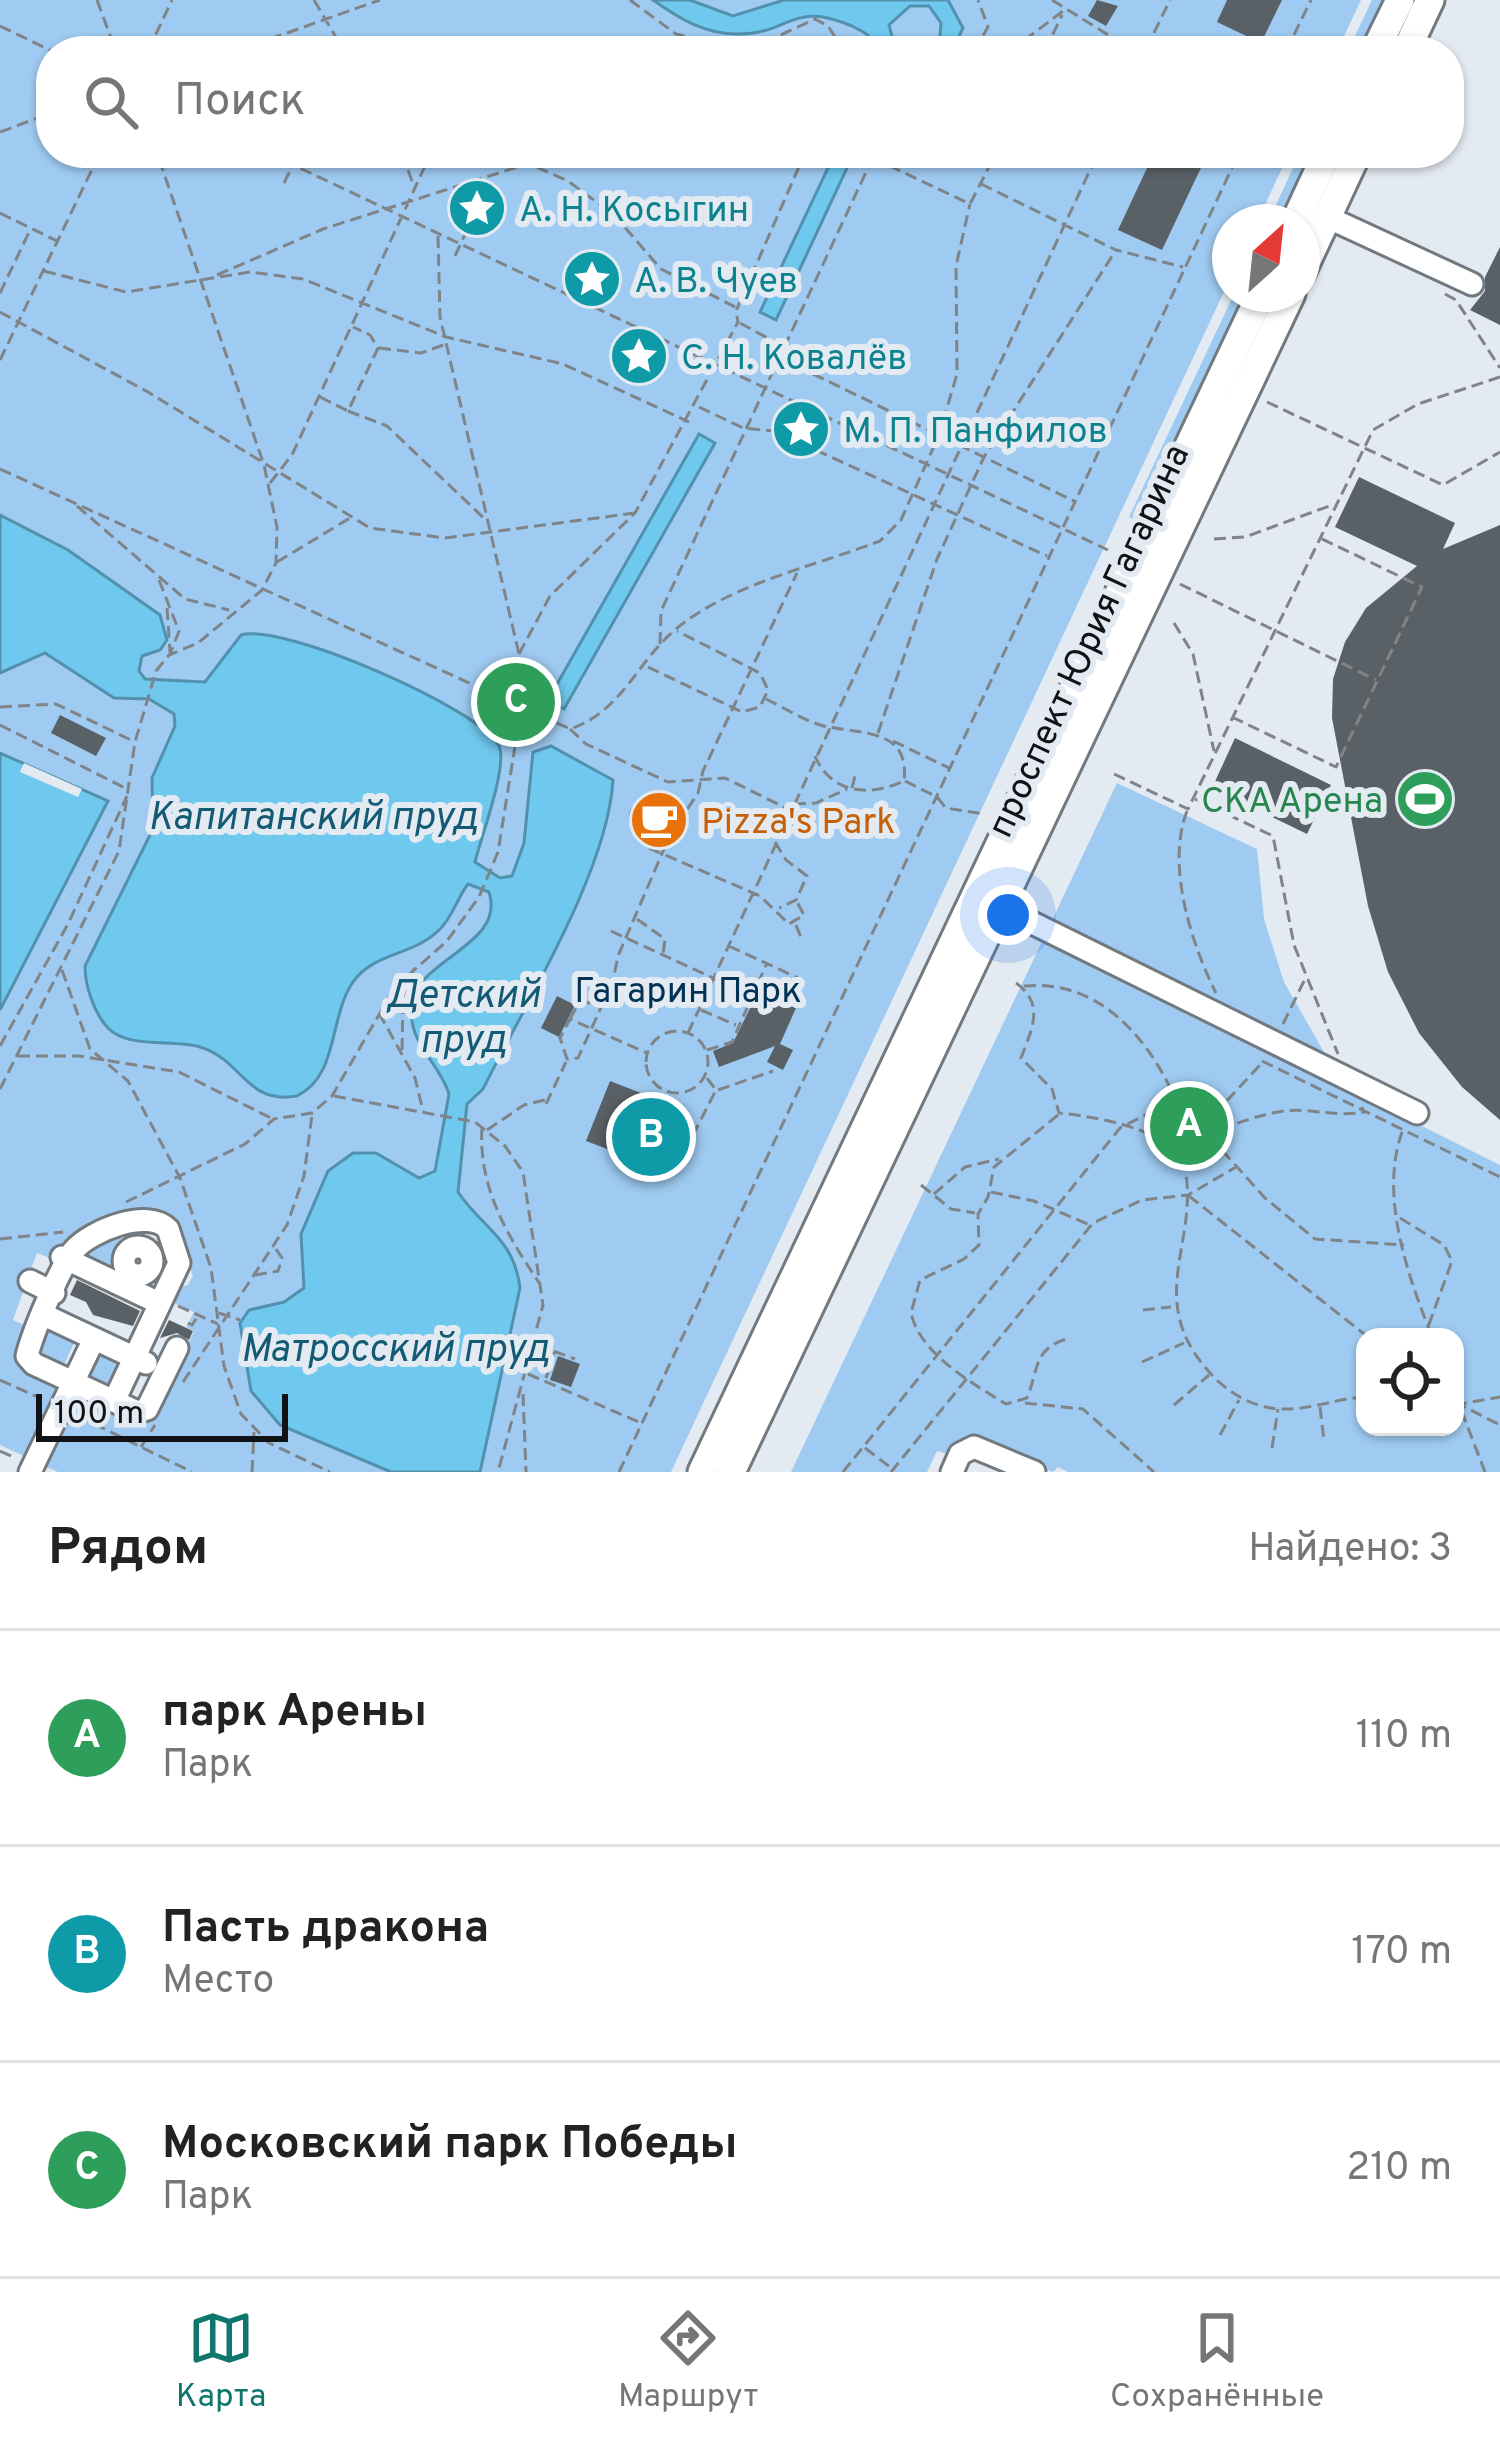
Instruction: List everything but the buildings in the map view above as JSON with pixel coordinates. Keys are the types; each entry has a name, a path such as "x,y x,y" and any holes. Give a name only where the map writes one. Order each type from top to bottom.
{"main road":[{"path":"1383,36 1400,0"},
{"path":"1413,36 1430,0"},
{"path":"1303,204 1320,168"},
{"path":"1320,232 1351,168"},
{"name":"проспект Юрия Гагарина","path":"702,1472 1252,312"},
{"name":"проспект Юрия Гагарина","path":"731,1472 1282,312"}],"lane":[{"path":"1327,217 1472,284"},
{"path":"1000,907 1350,1080 1410,1122"},
{"path":"122,1214 142,1253"},
{"path":"114,1401 178,1262 169,1229 158,1220 122,1214 66,1259 28,1358 114,1401 145,1410 177,1348"},
{"path":"129,1281 124,1260 176,1250"},
{"path":"66,1259 129,1281 159,1303"},
{"path":"30,1281 54,1292"},
{"path":"44,1316 165,1372"},
{"path":"30,1472 94,1339"},
{"path":"952,1472 960,1454 974,1447 1023,1470"}],"path":[{"path":"97,0 110,36"},
{"path":"155,36 172,0"},
{"path":"314,0 335,36"},
{"path":"280,36 380,0"},
{"path":"630,0 684,36"},
{"path":"978,0 988,20 984,36"},
{"path":"1052,0 1109,36"},
{"path":"1052,36 1070,0"},
{"path":"1152,36 1170,0"},
{"path":"1293,36 1311,0"},
{"path":"1030,36 1065,10"},
{"path":"778,36 815,19 829,26 835,36"},
{"path":"0,26 36,43"},
{"path":"0,132 36,119"},
{"path":"0,360 93,168"},
{"path":"162,168 264,465 276,563"},
{"path":"284,183 292,168"},
{"path":"299,168 1108,550"},
{"path":"408,168 415,188"},
{"path":"269,484 279,475 319,397 424,168"},
{"path":"212,278 242,260 410,199 513,168"},
{"path":"541,168 568,181 614,215 661,269 737,308"},
{"path":"511,704 519,654 550,596 635,514 697,406 738,322 737,308 798,168"},
{"path":"659,647 662,611 743,428 868,168"},
{"path":"899,168 970,205"},
{"path":"570,729 597,717 675,630 711,605 880,541 895,528 939,435 961,349 956,266 970,205 988,168"},
{"path":"688,1033 1091,168"},
{"path":"619,1472 1232,168"},
{"path":"980,184 1115,250 1154,256 1186,268"},
{"path":"0,213 58,242"},
{"path":"454,256 475,213"},
{"path":"0,293 31,228"},
{"path":"438,234 438,301 519,654"},
{"path":"878,733 956,514 984,457 1115,250"},
{"path":"44,271 126,292 275,274 364,300 447,341 562,364 688,422"},
{"path":"1437,290 1456,300 1500,368"},
{"path":"0,312 148,392 350,518 399,534 492,532 635,514"},
{"path":"738,322 782,346 803,368 1076,502"},
{"path":"352,326 370,335 378,348"},
{"path":"378,348 421,353 447,341"},
{"path":"348,411 378,348"},
{"path":"1232,1022 1207,976 1187,908 1181,843 1188,809 1362,448 1388,417 1500,377"},
{"path":"319,397 387,426 490,524"},
{"path":"1261,399 1443,485 1500,452"},
{"path":"697,406 743,428 774,431 1050,557"},
{"path":"0,469 570,729 586,744 668,782 725,778 789,810"},
{"path":"1214,539 1244,537 1335,504"},
{"path":"76,505 184,599 232,611"},
{"path":"0,1089 111,870 130,790 135,742 155,675 169,655 198,643 262,590 276,563 350,518"},
{"path":"1232,717 1336,766 1422,587 1319,537"},
{"path":"567,1059 578,1058 664,854 798,572"},
{"path":"158,578 167,607 169,655"},
{"path":"1171,579 1377,680"},
{"path":"1174,622 1192,654 1214,754"},
{"path":"646,667 733,708 752,711 766,699 766,681 752,669 675,630"},
{"path":"766,699 828,728 878,733 951,769"},
{"path":"0,707 56,704 135,742"},
{"path":"122,1214 245,1144 274,1119 312,1113 332,1096 379,1013 416,965 447,941 480,894 494,864 521,708"},
{"path":"0,725 130,790"},
{"path":"893,741 902,757 904,781"},
{"path":"815,756 825,773 849,789"},
{"path":"849,789 856,772"},
{"path":"1114,774 1188,809"},
{"path":"792,804 904,781 938,797 946,808 984,814"},
{"path":"0,1046 68,924 130,790"},
{"path":"1193,798 1273,836 1306,977 1364,1112"},
{"path":"775,841 786,860 807,876 796,900 777,908"},
{"path":"649,848 752,892 777,908 784,922 795,924 802,919 804,908"},
{"path":"796,900 804,908 813,908"},
{"path":"636,918 665,939 662,955"},
{"path":"802,919 808,923"},
{"path":"795,924 802,940"},
{"path":"611,931 724,983"},
{"path":"728,945 798,978"},
{"path":"704,1051 732,1042 767,963"},
{"path":"402,1055 403,998 416,965"},
{"path":"1274,1043 1306,977"},
{"path":"1059,1113 1052,1088 1021,1058 1035,1020 1031,998 1019,985 1057,985 1098,1000 1143,1043 1174,1098 1191,1111 1236,1167 1315,1238 1404,1245"},
{"path":"485,1128 524,1106 548,1102 567,1059 560,1038 578,1004 605,997"},
{"path":"699,1009 739,1027"},
{"path":"379,1013 420,1090 424,1113"},
{"path":"570,1019 647,1053"},
{"path":"688,1033 704,1051 704,1075 716,1090"},
{"path":"662,1090 648,1071 647,1053 661,1034 688,1033"},
{"path":"16,1056 79,1056 179,1072 274,1119"},
{"path":"1185,1136 1195,1121 1246,1084 1262,1061 1364,1112 1410,1122 1500,1177"},
{"path":"662,1090 649,1115 693,1135 716,1090 772,1071"},
{"path":"662,1090 691,1089 704,1075"},
{"path":"332,1096 475,1122 512,1155 527,1182 542,1286 535,1344 498,1472"},
{"path":"843,1472 1120,1128 1150,1112 1156,1103 1174,1098"},
{"path":"1154,1472 1083,1409 1006,1404 967,1380 915,1328 911,1297 926,1275 975,1251 980,1239 978,1214 989,1192 991,1173 1000,1159 1059,1113 1087,1115 1159,1137 1208,1134 1283,1110 1319,1117 1364,1112"},
{"path":"1150,1112 1159,1137 1182,1156 1188,1195 1175,1306 1187,1341 1210,1373 1240,1397 1278,1409 1356,1398"},
{"path":"188,1323 193,1325 195,1315 220,1324 222,1314 274,1248 298,1198 312,1113"},
{"path":"1410,1122 1391,1184 1428,1327"},
{"path":"485,1128 483,1166 495,1205 542,1286"},
{"path":"934,1194 965,1167 1000,1159"},
{"path":"863,1447 892,1471 1091,1226 1142,1200 1188,1195 1236,1167"},
{"path":"921,1185 951,1209 978,1214"},
{"path":"989,1192 1055,1209 1091,1226"},
{"path":"1188,1195 1357,1328"},
{"path":"1398,1217 1444,1245 1452,1262 1428,1327"},
{"path":"0,1240 47,1238 81,1224"},
{"path":"252,1275 278,1271 282,1258 274,1248"},
{"path":"1143,1310 1175,1306"},
{"path":"222,1314 240,1320"},
{"path":"1023,1403 1041,1353 1066,1339"},
{"path":"1142,1362 1187,1341"},
{"path":"535,1344 575,1359"},
{"path":"545,1381 555,1351"},
{"path":"527,1373 643,1423"},
{"path":"1174,1405 1210,1373"},
{"path":"0,1380 192,1472"},
{"path":"522,1393 526,1472"},
{"path":"1220,1435 1240,1397"},
{"path":"1464,1403 1500,1397"},
{"path":"1320,1403 1324,1441"},
{"path":"1464,1408 1500,1426"},
{"path":"1272,1448 1278,1409"},
{"path":"1464,1421 1485,1472"},
{"path":"252,1472 254,1432"},
{"path":"298,1472 304,1460"}],"green space":[{"name":"Гагарин Парк","path":"0,0 1361,0 1344,36 36,36 36,168 1282,168 1265,204 1212,204 1215,312 671,1472 58,1472 0,1445","holes":["164,1216 193,1275 188,1285 173,1288 167,1300 194,1312 186,1327 194,1331 186,1349 126,1416 79,1392 21,1350 31,1328 13,1320 37,1253 57,1261"]},
{"path":"1372,0 1385,0 1368,36 1355,36"},
{"path":"1293,168 1306,168 1289,204 1276,204"},
{"path":"1226,312 1238,312 1139,521 1129,517"},
{"path":"1117,783 1257,849 1264,919 1284,982 1344,1087 1500,1165 1500,1472 1068,1472 1058,1467 1053,1472 971,1438 949,1454 937,1451 927,1472 791,1472"},
{"path":"119,1234 125,1248 119,1261 122,1277 84,1257"},
{"path":"45,1327 76,1339 62,1369 36,1358"},
{"path":"98,1351 124,1362 113,1388 95,1385 85,1375"}],"water":[{"path":"653,0 690,0 733,16 784,0 948,0 963,28 959,36 940,36 941,23 929,6 910,6 889,25 892,36 868,36 816,16 756,33 726,33 673,13"},
{"path":"828,168 847,168 776,320 760,312"},
{"path":"699,434 715,443 564,709 548,700"},
{"path":"0,515 68,550 160,615 167,640 160,650 142,656 139,671 145,679 205,682 241,635 263,635 379,672 485,730 501,756 475,862 500,878 512,876 524,843 533,752 551,746 613,780 608,816 580,896 483,1089 467,1104 458,1192 504,1245 520,1288 480,1472 391,1472 280,1425 251,1391 240,1323 249,1310 284,1302 304,1288 301,1234 328,1171 353,1153 376,1153 419,1178 435,1171 449,1094 420,1044 411,1010 425,978 484,927 491,911 489,892 468,884 439,930 362,972 345,996 320,1075 297,1096 266,1094 226,1061 200,1047 117,1035 98,1015 85,966 153,829 152,778 175,726 174,714 149,699 114,698 45,653 0,673"},
{"path":"0,753 108,801 0,1010"}],"pier":[{"path":"24,763 82,789 78,797 20,772"}],"place":[{"name":"А. Н. Косыгин","path":"477,208"},
{"name":"А. В. Чуев","path":"592,279"},
{"name":"С. Н. Ковалёв","path":"639,356"},
{"name":"М. П. Панфилов","path":"801,429"},
{"name":"Московский парк Победы","path":"516,702"},
{"name":"СКА Арена","path":"1425,799"},
{"name":"Pizza's Park","path":"659,820"},
{"name":"парк Арены","path":"1189,1126"},
{"name":"Пасть дракона","path":"651,1137"}],"water label":[{"name":"Капитанский пруд","path":"313,815"},
{"name":"Детский пруд","path":"463,1016"},
{"name":"Матросский пруд","path":"395,1347"}]}
